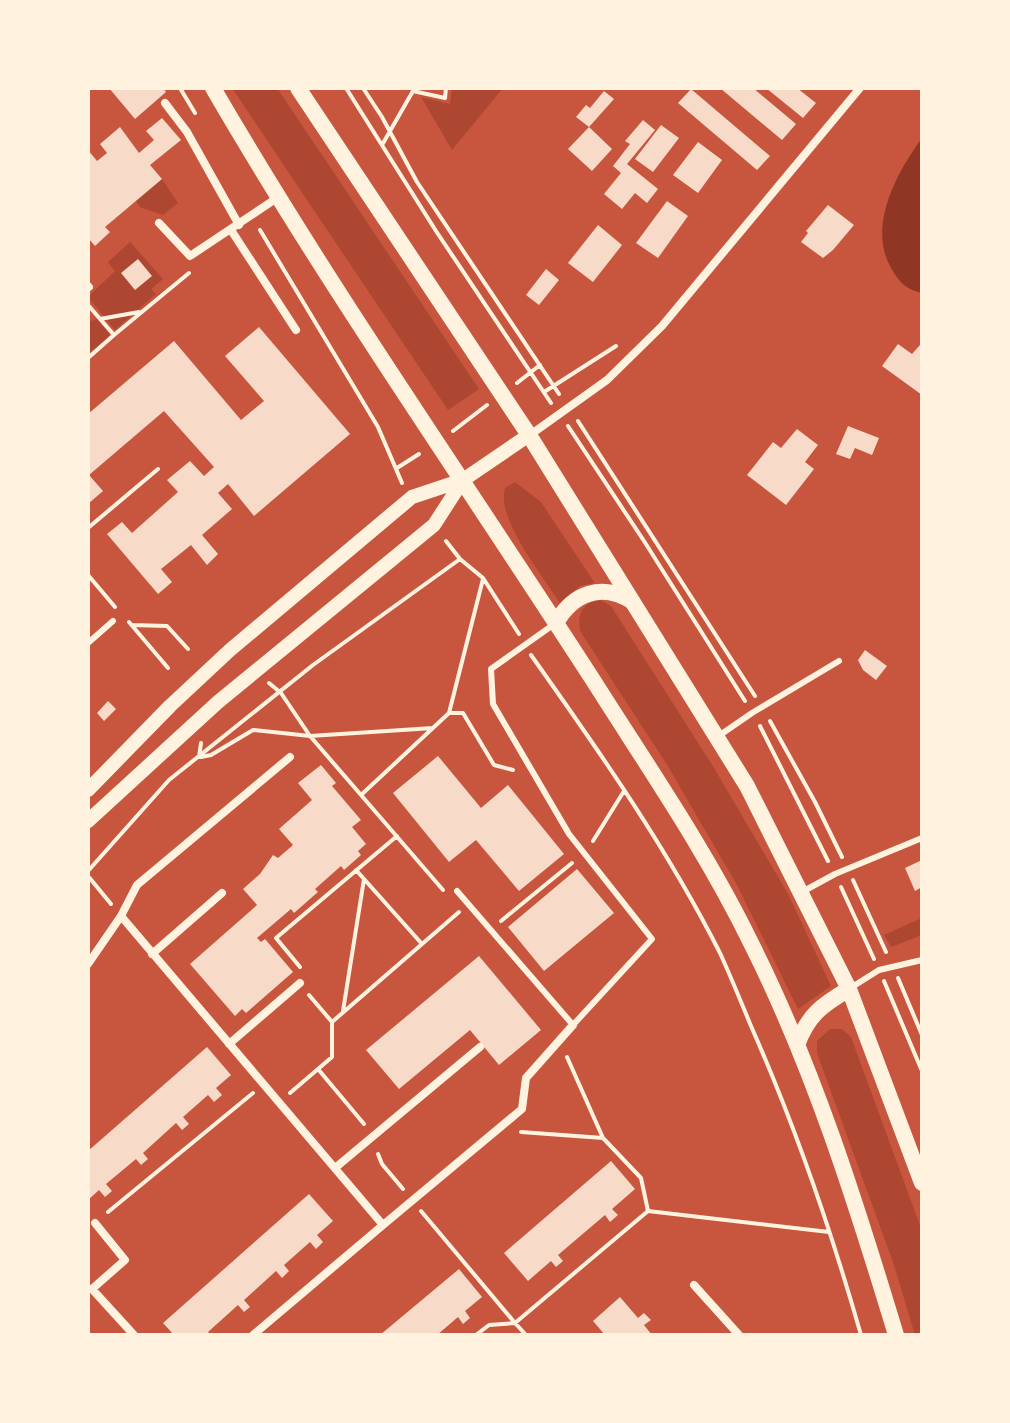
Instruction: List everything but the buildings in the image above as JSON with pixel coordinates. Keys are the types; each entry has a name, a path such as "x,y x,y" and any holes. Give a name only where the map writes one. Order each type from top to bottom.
{"main road":[{"path":"213,88 277,198 556,623 703,854 752,945 797,1045 845,1176 896,1335"},
{"path":"298,88 529,435 718,736 802,892 849,989 922,1183"},
{"path":"556,623 564,609 590,592 621,594 634,603"},
{"path":"797,1045 804,1026 816,1011 849,989"}],"street":[{"path":"88,790 230,650 412,497 463,480 607,380 662,326 860,88"},
{"path":"165,103 187,132 235,228 296,330"},
{"path":"159,223 190,256 277,198"},
{"path":"88,821 218,702 434,525 463,480"},
{"path":"88,964 121,916 137,885 290,757"},
{"path":"152,954 222,893"},
{"path":"121,916 383,1225"},
{"path":"229,1044 300,983"},
{"path":"253,1335 522,1109 526,1078 573,1025"},
{"path":"335,1168 480,1047"},
{"path":"95,1223 125,1260 92,1289 134,1335"},
{"path":"694,1285 739,1335"}],"lane":[{"path":"88,643 113,621"},
{"path":"457,891 573,1025 652,939 569,834 493,704 491,669 556,623"},
{"path":"718,736 839,661"},
{"path":"802,892 835,874 922,838"},
{"path":"849,989 879,970 922,960"}],"path":[{"path":"180,88 197,115"},
{"path":"346,88 436,231 644,541 752,713 835,874 922,1071"},
{"path":"363,88 417,182 569,408 762,707 849,870 922,1035"},
{"path":"382,145 413,91 445,98 446,88"},
{"path":"252,217 378,427 405,487"},
{"path":"88,358 200,265"},
{"path":"88,305 114,335"},
{"path":"100,319 141,312"},
{"path":"397,468 540,365"},
{"path":"88,528 158,469"},
{"path":"88,871 169,780 313,665 460,559 483,578 513,622 525,647 603,757 720,954 781,1094 861,1335"},
{"path":"281,693 310,736 361,795 449,713 483,578"},
{"path":"132,625 167,626 188,649"},
{"path":"199,757 211,755 253,730 310,736 433,728"},
{"path":"279,1103 332,1057 332,1022 300,983 303,970 276,938 397,836"},
{"path":"356,870 422,944"},
{"path":"342,1013 364,879"},
{"path":"332,1022 461,910"},
{"path":"559,1040 603,1138 641,1178 648,1211"},
{"path":"318,1069 365,1126"},
{"path":"95,1223 262,1083"},
{"path":"497,1130 603,1138"},
{"path":"377,1151 382,1164 403,1188"},
{"path":"413,1201 526,1335"},
{"path":"478,1335 489,1325 515,1323 648,1211 829,1232"}],"shaded area":[{"path":"232,88 277,88 479,389 448,410"},
{"path":"452,88 503,88 452,150 421,97 450,104"},
{"path":"922,138 922,293 907,287 896,276 884,250 882,233 888,199 903,167"},
{"path":"162,179 178,203 163,215 140,207 136,201"},
{"path":"130,242 163,279 151,289 156,294 115,330 88,297 115,271 108,262"},
{"path":"97,319 110,335 88,354 88,322"},
{"path":"515,482 541,502 595,583 580,586 560,603 523,547 507,515 505,488"},
{"path":"600,600 611,606 714,768 788,894 831,986 798,1009 737,885 666,763 580,631 582,610"},
{"path":"922,918 922,935 891,947 884,935"},
{"path":"830,1029 842,1029 851,1037 922,1231 922,1335 915,1335 893,1262 817,1053 817,1041"}]}
